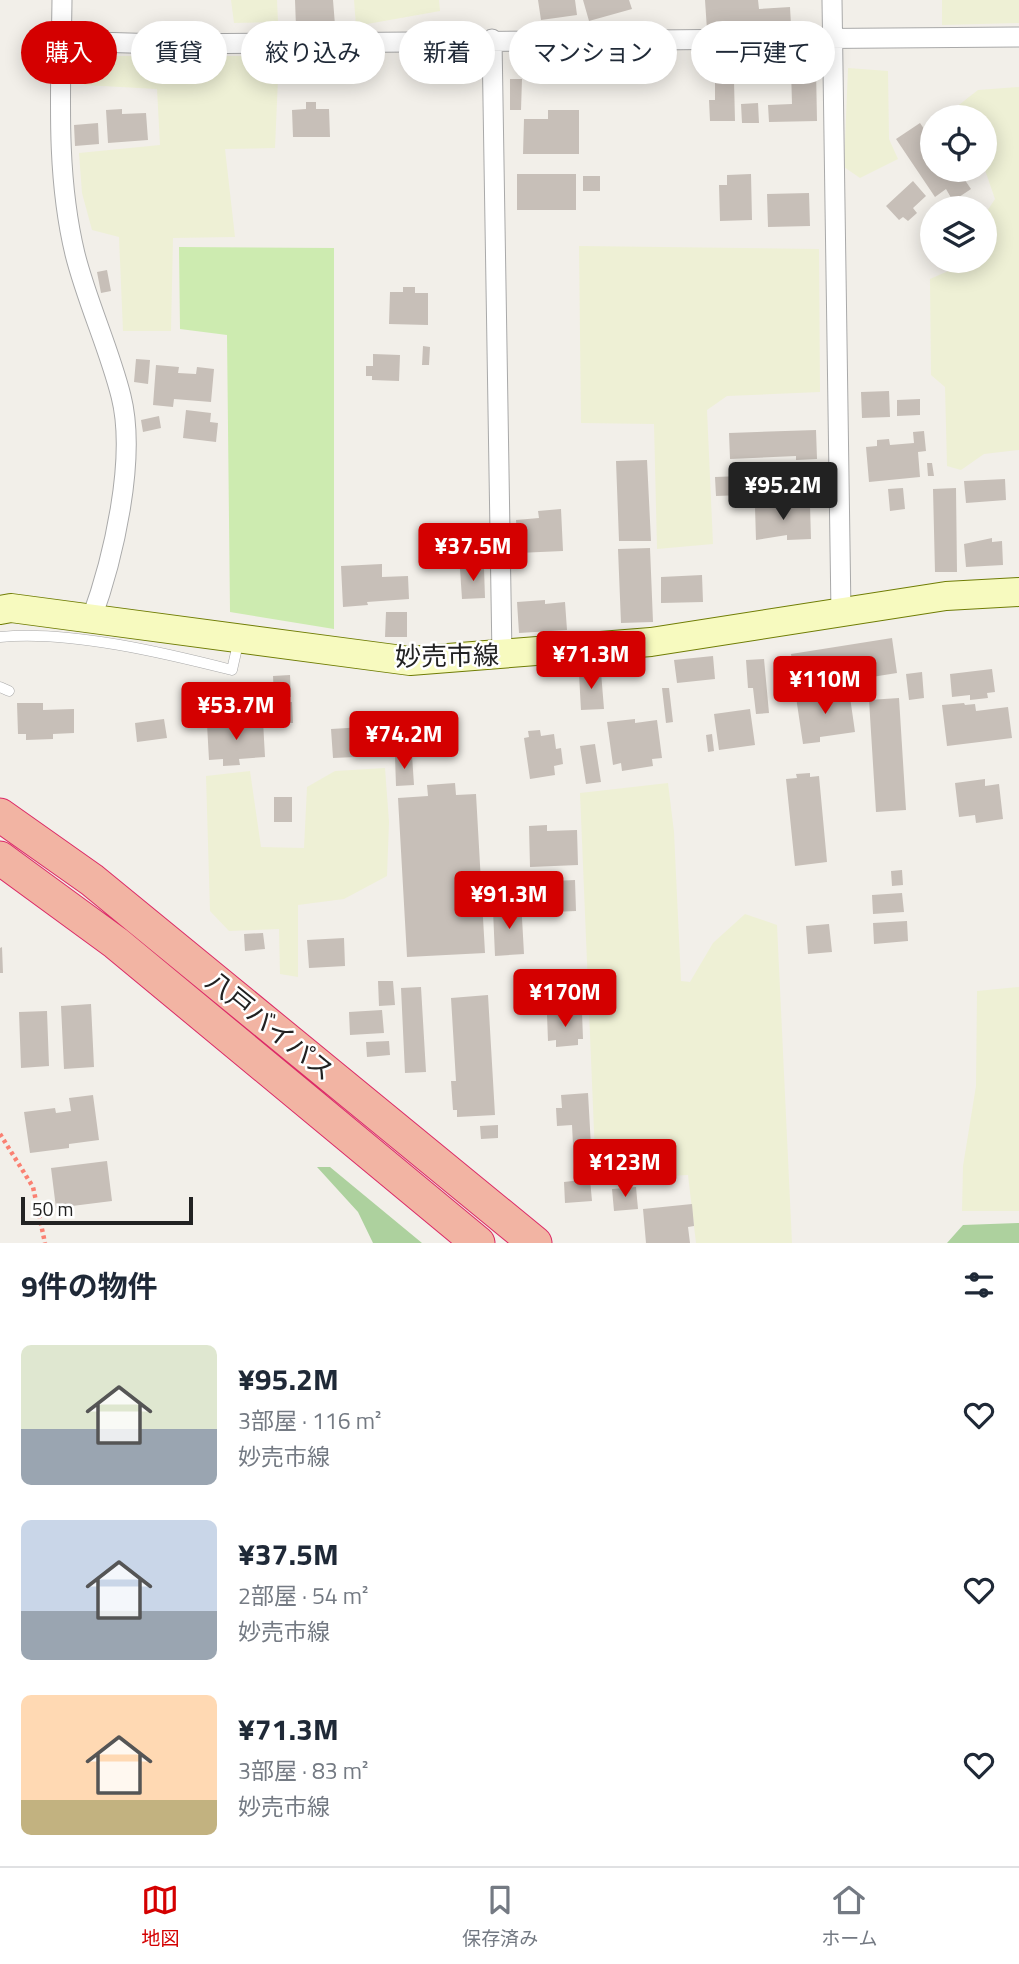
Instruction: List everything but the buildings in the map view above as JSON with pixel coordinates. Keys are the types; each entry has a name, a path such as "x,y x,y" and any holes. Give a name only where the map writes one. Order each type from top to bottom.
{"highway":[{"name":"八戸バイパス","path":"0,815 92,880 535,1243"},
{"name":"八戸バイパス","path":"0,858 116,943 478,1243"}],"main road":[{"name":"妙売市線","path":"0,610 10,608 410,661 502,656 651,642 946,596 1019,592"}],"street":[{"path":"62,0 62,21"},
{"path":"832,0 832,21"},
{"path":"835,38 1019,37"},
{"path":"495,39 691,38"},
{"path":"117,43 399,40"},
{"path":"61,84 60,146 75,255 122,397 128,445 107,575 91,620"},
{"path":"493,84 502,656"},
{"path":"833,84 841,613"}],"lane":[{"path":"0,637 47,638 144,649 232,670 239,639"}],"path":[{"path":"0,1134 33,1187 44,1243"}],"green space":[{"path":"231,0 277,0 278,21 234,23"},
{"path":"354,0 439,0 440,11 384,21 356,21"},
{"path":"942,0 1019,0 1019,23 942,25"},
{"path":"117,56 131,56 131,84 227,84 227,56 241,56 241,84 278,84 275,148 225,149 235,237 173,238 171,331 123,331 119,237 92,230 82,193 79,153 160,145 157,89 84,85 117,84"},
{"path":"848,68 888,71 889,139 898,159 860,178 844,167"},
{"path":"1019,87 1019,450 984,454 961,470 947,466 945,387 931,375 930,279 944,273 997,273 997,196 994,196 989,182 997,182 997,105 959,105 978,90"},
{"path":"579,246 819,249 820,392 727,396 707,410 713,544 657,549 654,424 581,423"},
{"path":"179,247 334,248 334,629 230,612 227,335 180,329"},
{"path":"385,768 389,822 387,876 344,899 298,905 298,977 280,974 279,929 229,931 210,911 206,776 250,771 261,847 304,848 307,787 335,771"},
{"path":"668,783 674,832 681,981 690,982 713,943 745,914 777,925 792,1243 696,1243 688,1175 596,1180 580,793"},
{"path":"1019,987 1019,1211 962,1211 963,1166 976,1086 977,991"},
{"path":"317,1167 330,1167 422,1243 373,1243 358,1212"},
{"path":"1019,1223 1019,1243 947,1243 963,1225"}]}
